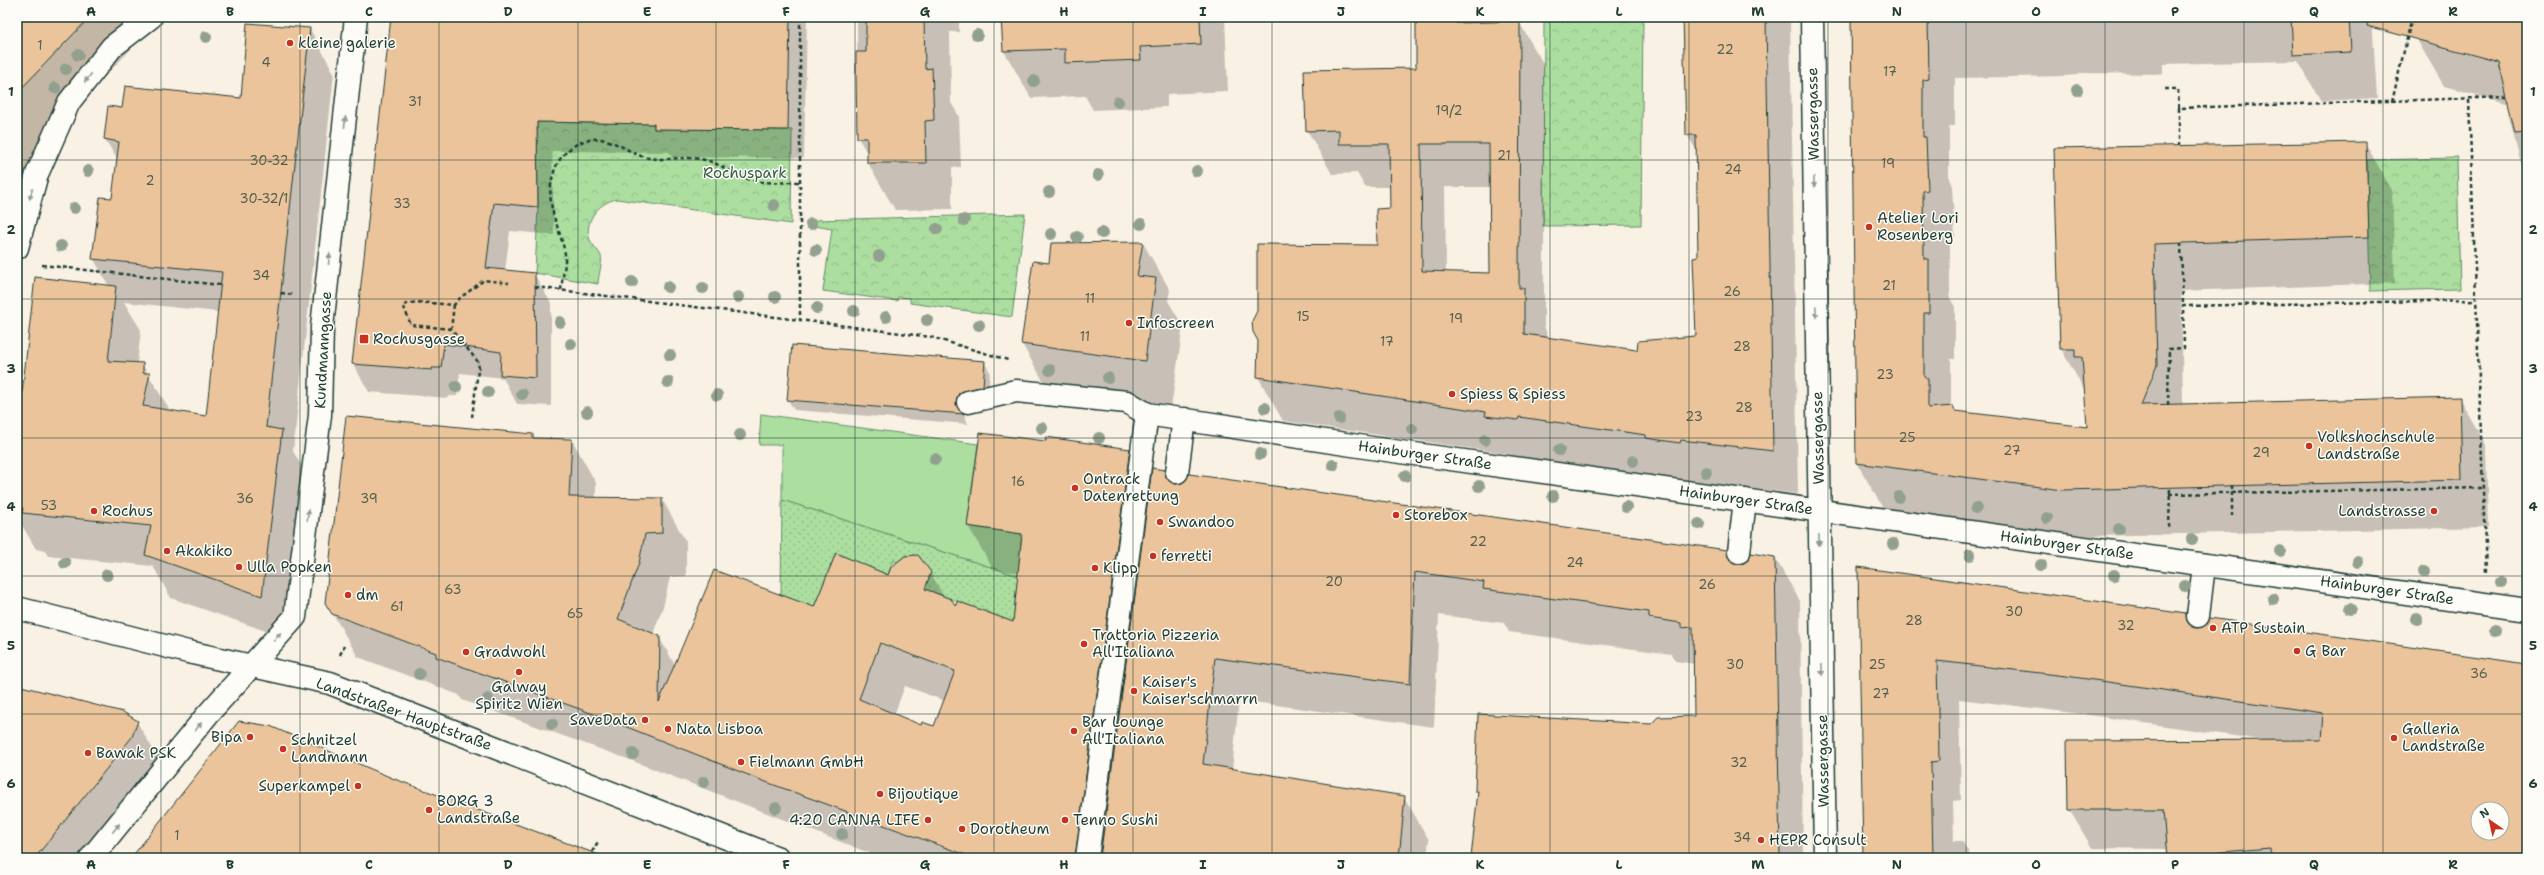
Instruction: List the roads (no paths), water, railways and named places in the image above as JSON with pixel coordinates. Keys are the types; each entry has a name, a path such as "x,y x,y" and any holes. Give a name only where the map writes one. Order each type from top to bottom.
{"street":[{"path":"17,248 37,174 69,102 112,47 151,17"},
{"name":"Kundmanngasse","path":"251,666 295,617 320,415 322,327 356,17"},
{"name":"Wassergasse","path":"1812,17 1825,858"},
{"name":"Hainburger Straße","path":"968,402 1016,391 1127,402 1147,414 2527,610"},
{"path":"1087,858 1147,414"},
{"path":"1177,472 1184,419"},
{"path":"1739,552 1745,500"},
{"path":"2198,616 2204,564"},
{"name":"Landstraßer Hauptstraße","path":"17,608 251,666 330,683 778,858"},
{"path":"92,858 208,714 251,666"}],"place":[{"name":"kleine galerie","path":"290,43"},
{"name":"Atelier Lori Rosenberg","path":"1869,227"},
{"name":"Infoscreen","path":"1129,323"},
{"name":"Rochusgasse","path":"364,339"},
{"name":"Spiess & Spiess","path":"1452,394"},
{"name":"Volkshochschule Landstraße","path":"2309,446"},
{"name":"Ontrack Datenrettung","path":"1075,488"},
{"name":"Rochus","path":"94,511"},
{"name":"Landstrasse","path":"2434,511"},
{"name":"Storebox","path":"1396,515"},
{"name":"Swandoo","path":"1160,522"},
{"name":"Akakiko","path":"167,551"},
{"name":"ferretti","path":"1153,556"},
{"name":"Ulla Popken","path":"239,567"},
{"name":"Klipp","path":"1095,568"},
{"name":"dm","path":"348,595"},
{"name":"ATP Sustain","path":"2213,628"},
{"name":"Trattoria Pizzeria All'Italiana","path":"1084,644"},
{"name":"G Bar","path":"2297,651"},
{"name":"Gradwohl","path":"466,652"},
{"name":"Galway Spiritz Wien","path":"519,672"},
{"name":"Kaiser's Kaiser'schmarrn","path":"1134,691"},
{"name":"SaveData","path":"645,720"},
{"name":"Nata Lisboa","path":"668,729"},
{"name":"Bar Lounge All'Italiana","path":"1074,731"},
{"name":"Bipa","path":"250,737"},
{"name":"Galleria Landstraße","path":"2394,738"},
{"name":"Schnitzel Landmann","path":"283,749"},
{"name":"Bawak PSK","path":"88,753"},
{"name":"Fielmann GmbH","path":"741,762"},
{"name":"Superkampel","path":"358,786"},
{"name":"Bijoutique","path":"880,794"},
{"name":"BORG 3 Landstraße","path":"429,810"},
{"name":"4:20 CANNA LIFE","path":"928,820"},
{"name":"Tenno Sushi","path":"1065,820"},
{"name":"Dorotheum","path":"962,829"},
{"name":"HEPR Consult","path":"1761,840"}],"park label":[{"name":"Rochuspark","path":"745,173"}]}
